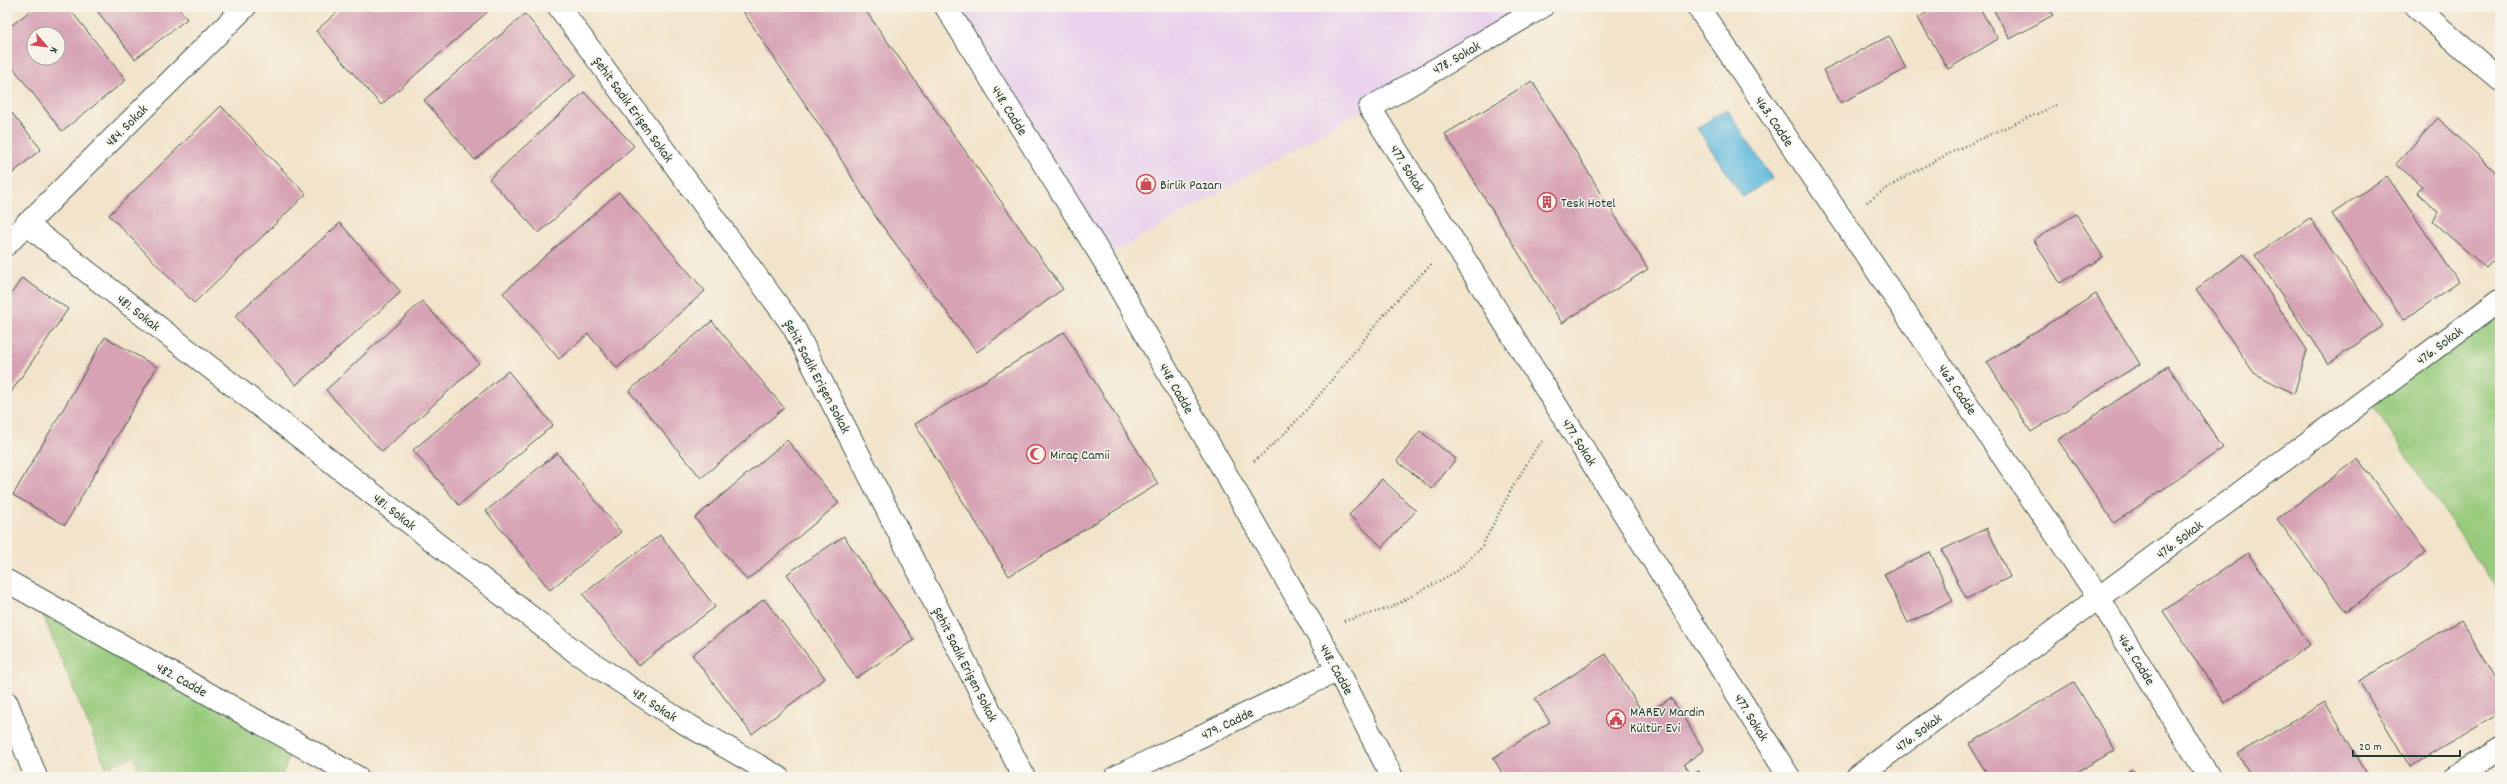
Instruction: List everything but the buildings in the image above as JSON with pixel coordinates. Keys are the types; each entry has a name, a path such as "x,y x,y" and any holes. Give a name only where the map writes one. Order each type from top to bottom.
{"street":[{"name":"484. Sokak","path":"7,244 245,7"},
{"name":"Şehit Sadık Erişen Sokak","path":"559,7 793,326 1024,777"},
{"name":"448. Cadde","path":"946,7 1103,260 1338,670 1392,777"},
{"name":"478. Sokak","path":"1370,108 1542,7"},
{"name":"463. Cadde","path":"1698,7 2099,598 2209,777"},
{"path":"2416,7 2500,80"},
{"name":"477. Sokak","path":"1370,108 1790,777"},
{"name":"481. Sokak","path":"26,224 577,653 676,718 778,777"},
{"name":"476. Sokak","path":"1857,777 2500,300"},
{"name":"482. Cadde","path":"7,580 357,777"},
{"name":"479. Cadde","path":"1116,777 1338,670"},
{"path":"7,703 36,777"},
{"path":"2455,777 2500,749"}],"path":[{"path":"1843,220 1892,184 1950,152 2056,105"},
{"path":"1230,480 1265,452 1303,416 1405,290 1455,243"},
{"path":"1315,629 1390,608 1457,571 1481,548 1537,447 1566,422"}],"shaded area":[{"name":"Birlik Pazarı","path":"946,7 1542,7 1103,259"}],"green space":[{"path":"2500,300 2500,594 2368,398"},
{"path":"39,606 293,747 281,777 141,777 134,757 106,767"}],"water":[{"path":"1727,109 1772,178 1743,197 1697,128"}],"place":[{"name":"Birlik Pazarı","path":"1146,184"},
{"name":"Tesk Hotel","path":"1547,202"},
{"name":"Miraç Camii","path":"1036,454"},
{"name":"MAREV Mardin Kültür Evi","path":"1616,719"}]}
